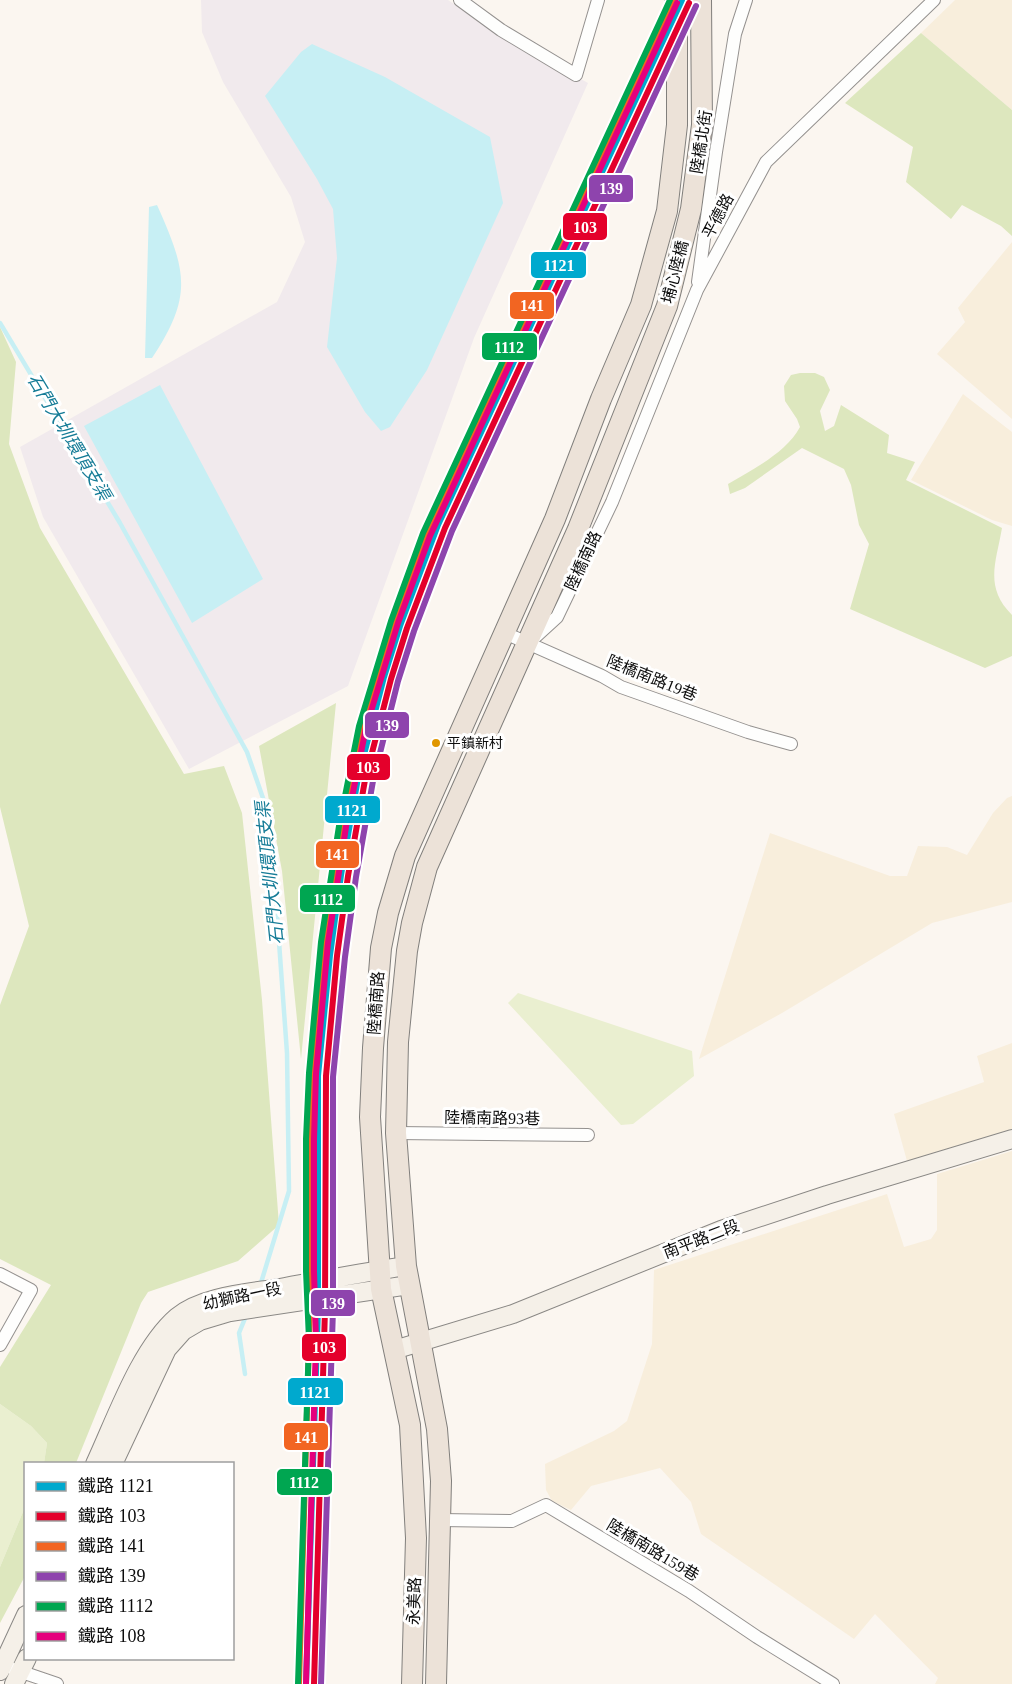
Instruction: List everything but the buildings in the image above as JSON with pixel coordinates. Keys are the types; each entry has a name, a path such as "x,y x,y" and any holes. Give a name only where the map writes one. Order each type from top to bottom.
{"main road":[{"name":"埔心陸橋","path":"555,519 641,305 666,211 677,126 675,0"},
{"name":"埔心陸橋","path":"578,529 667,306 691,209 702,126 702,7"},
{"name":"陸橋南路","path":"415,1519 410,1425 379,1270 370,1117 381,948 388,913 405,856 555,519"},
{"name":"陸橋南路","path":"440,1520 441,1481 436,1429 408,1276 396,1133 398,1042 407,951 426,867 578,529"},
{"name":"永美路","path":"412,1684 415,1519"},
{"name":"永美路","path":"436,1684 440,1520"}],"street":[{"path":"460,0 501,30 576,75 598,0"},
{"name":"陸橋北街","path":"697,290 735,34 746,0"},
{"name":"平德路","path":"612,502 697,290 766,162 934,0"},
{"name":"陸橋南路","path":"527,644 557,617 612,502"},
{"name":"陸橋南路19巷","path":"505,633 602,676 621,687 748,732 791,744"},
{"name":"陸橋南路93巷","path":"396,1133 588,1136"},
{"name":"南平路二段","path":"394,1350 513,1314 721,1230 1012,1139"},
{"name":"幼獅路一段","path":"96,1462 145,1356 158,1337 177,1317 193,1306 226,1297 379,1270 408,1276"},
{"path":"0,1274 32,1290 0,1345"},
{"name":"幼獅路一段","path":"114,1462 167,1349 183,1331 200,1321 230,1312 381,1289 408,1276"},
{"name":"陸橋南路159巷","path":"440,1520 512,1521 546,1505 689,1591 833,1684"},
{"path":"24,1619 2,1667 57,1684"}],"shaded area":[{"path":"201,0 448,0 495,31 588,83 474,338 348,686 189,769 43,517 20,447 277,302 305,242 291,197 223,82 202,32"},
{"path":"955,0 1012,0 1012,110 921,33"},
{"path":"1012,242 1012,419 937,354 965,322 958,308"},
{"path":"963,394 1012,432 1012,526 992,520 911,480"},
{"path":"1012,796 1012,902 932,923 782,1013 699,1059 770,833 890,876 907,876 918,846 947,847 967,855 993,813 1007,798"},
{"path":"1012,1043 1012,1129 907,1161 894,1114 984,1082 977,1056"},
{"path":"1012,1151 1012,1684 935,1684 938,1678 875,1614 854,1639 701,1534 691,1502 660,1468 591,1486 571,1510 552,1501 546,1490 545,1464 614,1431 627,1421 652,1344 654,1270 887,1194 904,1247 931,1239 937,1230 937,1174"}],"green space":[{"path":"921,33 1012,110 1012,236 1001,226 962,205 951,219 906,182 913,147 845,103"},
{"path":"0,327 16,362 9,444 40,528 184,774 224,766 242,813 262,1000 279,1225 238,1261 148,1292 141,1303 76,1462 44,1462 47,1443 31,1426 0,1404 0,1367 51,1285 0,1259 0,1005 29,926 0,807"},
{"path":"815,373 824,377 830,390 820,411 825,431 834,426 841,405 889,435 887,453 915,462 906,480 1002,528 994,574 998,595 1012,615 1012,656 985,668 850,609 869,544 859,525 851,485 844,469 802,448 745,488 730,494 728,484 778,453 800,427 785,401 784,386 791,375"},
{"path":"336,703 301,1059 282,871 259,746"},
{"path":"518,993 692,1051 694,1076 633,1124 621,1125 508,1003"},
{"path":"0,1404 31,1426 47,1443 44,1462 24,1462 24,1509 0,1567"},
{"path":"24,1509 24,1578 0,1623 0,1567"}],"water":[{"path":"312,44 385,77 490,137 503,203 427,370 390,427 381,431 365,412 327,347 337,258 333,209 265,96 301,52"},
{"path":"157,205 179,265 180,299 175,317 152,358 145,358 149,207"},
{"path":"160,385 263,579 192,623 84,426"}],"waterway":[{"name":"石門大圳環頂支渠","path":"0,323 120,523 247,752 264,801 276,900 287,1053 289,1191 260,1286"},
{"name":"石門大圳環頂支渠","path":"245,1374 239,1333 246,1316"}],"rail line":[{"name":"1112","path":"298,1684 309,1340 306,1271 306,1139 309,1073 321,942 339,826 359,726 391,621 423,533 670,0"},
{"name":"141","path":"299,1684 310,1309 311,1075 323,954 351,776 377,675 393,624 431,522 674,0"},
{"name":"1121","path":"306,1684 318,1309 318,1076 330,955 358,778 384,677 400,626 438,525 682,0"},
{"name":"108","path":"306,1684 316,1340 314,1271 316,1074 328,943 346,827 366,728 398,623 430,536 677,3"},
{"name":"103","path":"314,1684 325,1309 326,1076 337,956 365,780 391,679 407,628 445,528 689,3"},
{"name":"139","path":"321,1684 333,1309 333,1077 345,957 373,781 398,681 414,631 452,531 696,6"}],"place":[{"name":"平鎮新村","path":"436,743"}]}
